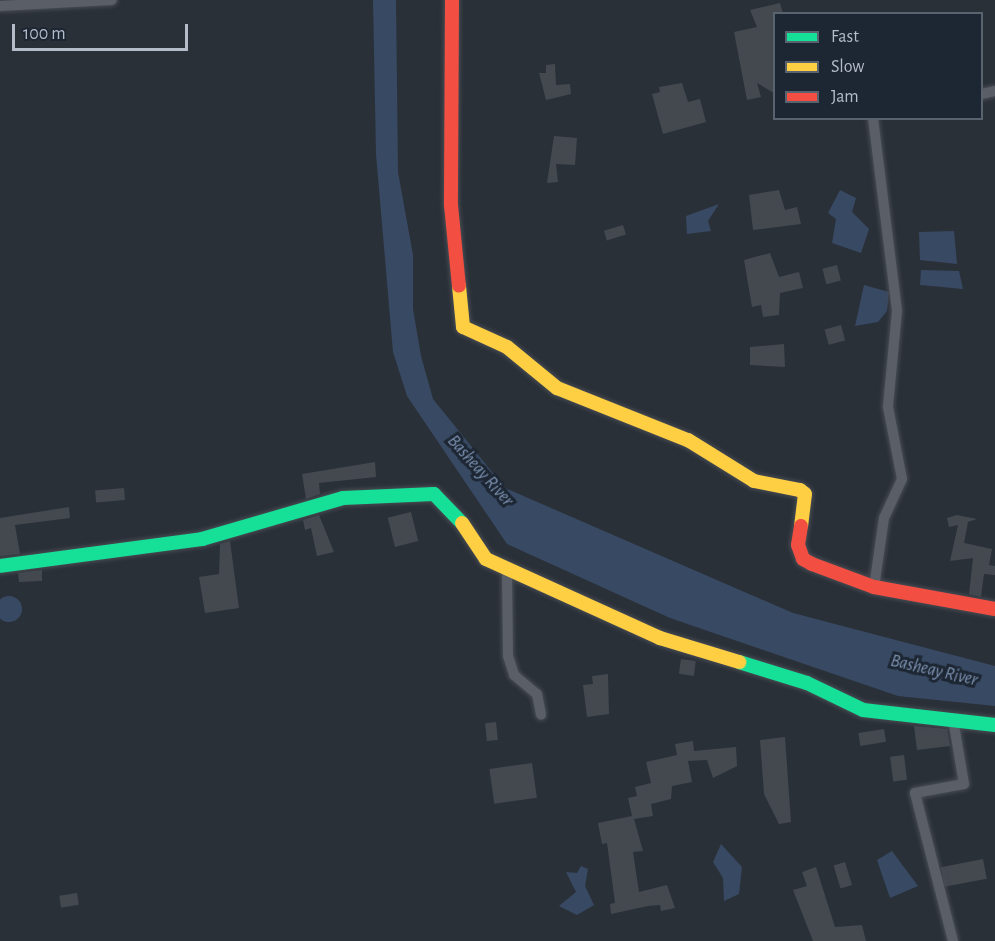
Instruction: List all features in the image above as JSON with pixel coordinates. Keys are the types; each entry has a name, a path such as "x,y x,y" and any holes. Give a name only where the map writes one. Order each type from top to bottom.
{"street":[{"path":"0,6 112,0"},
{"path":"452,0 451,205 463,327 507,347 557,388 668,437 688,440 754,481 800,490 805,494 798,538 802,559 874,587 995,609"},
{"path":"873,120 897,311 888,407 902,479 884,518 874,587"},
{"path":"0,566 137,552 343,498 434,494 451,506 486,559 507,572 660,638 807,683 863,710 995,725"},
{"path":"507,572 508,656 514,675 537,694 542,715"},
{"path":"953,719 964,784 915,793 953,941"}],"water":[{"name":"Basheay River","path":"373,0 396,0 398,172 413,255 413,309 421,356 433,399 505,488 793,613 995,666 995,706 898,696 670,618 507,544 407,396 393,352 376,154"},
{"path":"840,190 856,198 852,212 869,229 861,253 832,243 836,219 828,213"},
{"path":"719,204 708,221 711,231 687,234 686,216"},
{"path":"954,231 957,264 920,260 919,232"},
{"path":"921,270 959,271 963,289 920,285"},
{"path":"864,285 889,292 887,311 878,322 855,326"},
{"path":"4,597 14,597 21,604 21,614 14,621 4,621 -1,617 -1,601"},
{"path":"721,844 742,867 739,894 724,901 723,878 713,862"},
{"path":"892,851 918,886 890,898 877,860"},
{"path":"581,866 588,869 585,886 594,905 577,915 559,906 576,892 566,872 577,873"}],"building":[{"path":"780,3 782,12 773,12 773,92 757,83 761,97 747,100 734,32 757,27 750,10"},
{"path":"555,64 556,85 570,84 571,94 546,100 539,73 546,73 546,65"},
{"path":"682,83 688,102 700,99 706,122 663,134 652,94 660,92 659,87"},
{"path":"554,136 577,138 575,165 556,164 558,182 547,183"},
{"path":"779,190 785,210 797,207 801,224 753,230 749,195"},
{"path":"623,225 626,235 607,240 604,231"},
{"path":"770,253 779,277 799,272 803,288 780,293 779,315 763,317 761,305 752,307 744,260"},
{"path":"837,265 841,281 826,284 822,269"},
{"path":"841,325 845,340 829,345 825,329"},
{"path":"784,344 785,367 750,365 750,347"},
{"path":"375,462 376,477 319,483 320,494 306,499 302,474"},
{"path":"124,488 125,500 96,502 95,491"},
{"path":"69,507 70,518 15,525 20,554 0,556 0,518"},
{"path":"411,512 418,541 395,547 388,518"},
{"path":"319,515 334,552 317,556 311,528 305,530 303,520"},
{"path":"957,515 977,519 968,522 964,543 992,549 989,565 995,566 995,575 984,574 981,597 969,594 973,558 950,561 958,525 949,527 947,518"},
{"path":"230,541 239,608 205,613 199,577 219,574 220,544"},
{"path":"42,570 42,581 19,582 18,573"},
{"path":"681,659 696,661 694,676 679,674"},
{"path":"608,674 609,714 587,717 583,685 593,684 592,676"},
{"path":"496,722 498,740 487,741 485,723"},
{"path":"914,726 947,729 950,746 917,750"},
{"path":"884,729 886,742 860,746 858,733"},
{"path":"785,737 791,822 779,824 764,794 760,740"},
{"path":"693,741 694,751 736,747 737,766 713,778 707,760 688,761 692,782 672,786 671,799 651,804 653,816 634,819 643,851 633,852 639,892 667,885 675,908 661,911 660,905 648,906 611,914 610,904 615,903 607,843 602,844 598,823 632,816 628,798 637,796 635,787 651,783 646,762 677,755 675,744"},
{"path":"904,755 907,780 893,782 890,757"},
{"path":"532,763 537,798 494,804 489,769"},
{"path":"983,859 987,879 945,887 941,867"},
{"path":"845,862 852,885 841,888 834,866"},
{"path":"816,867 835,927 862,925 866,941 813,941 793,890 807,886 802,872"},
{"path":"77,893 79,905 61,908 59,896"}],"traffic: fast":[{"path":"0,566 202,539 343,498 434,494 462,523"},
{"path":"739,662 807,683 863,710 995,725"}],"traffic: slow":[{"path":"459,286 463,327 507,347 557,388 688,440 754,481 800,490 805,494 801,526"},
{"path":"462,523 486,559 660,638 739,662"}],"traffic: jam":[{"path":"452,0 451,205 459,286"},
{"path":"801,526 798,545 803,559 812,564 874,587 995,609"}]}
